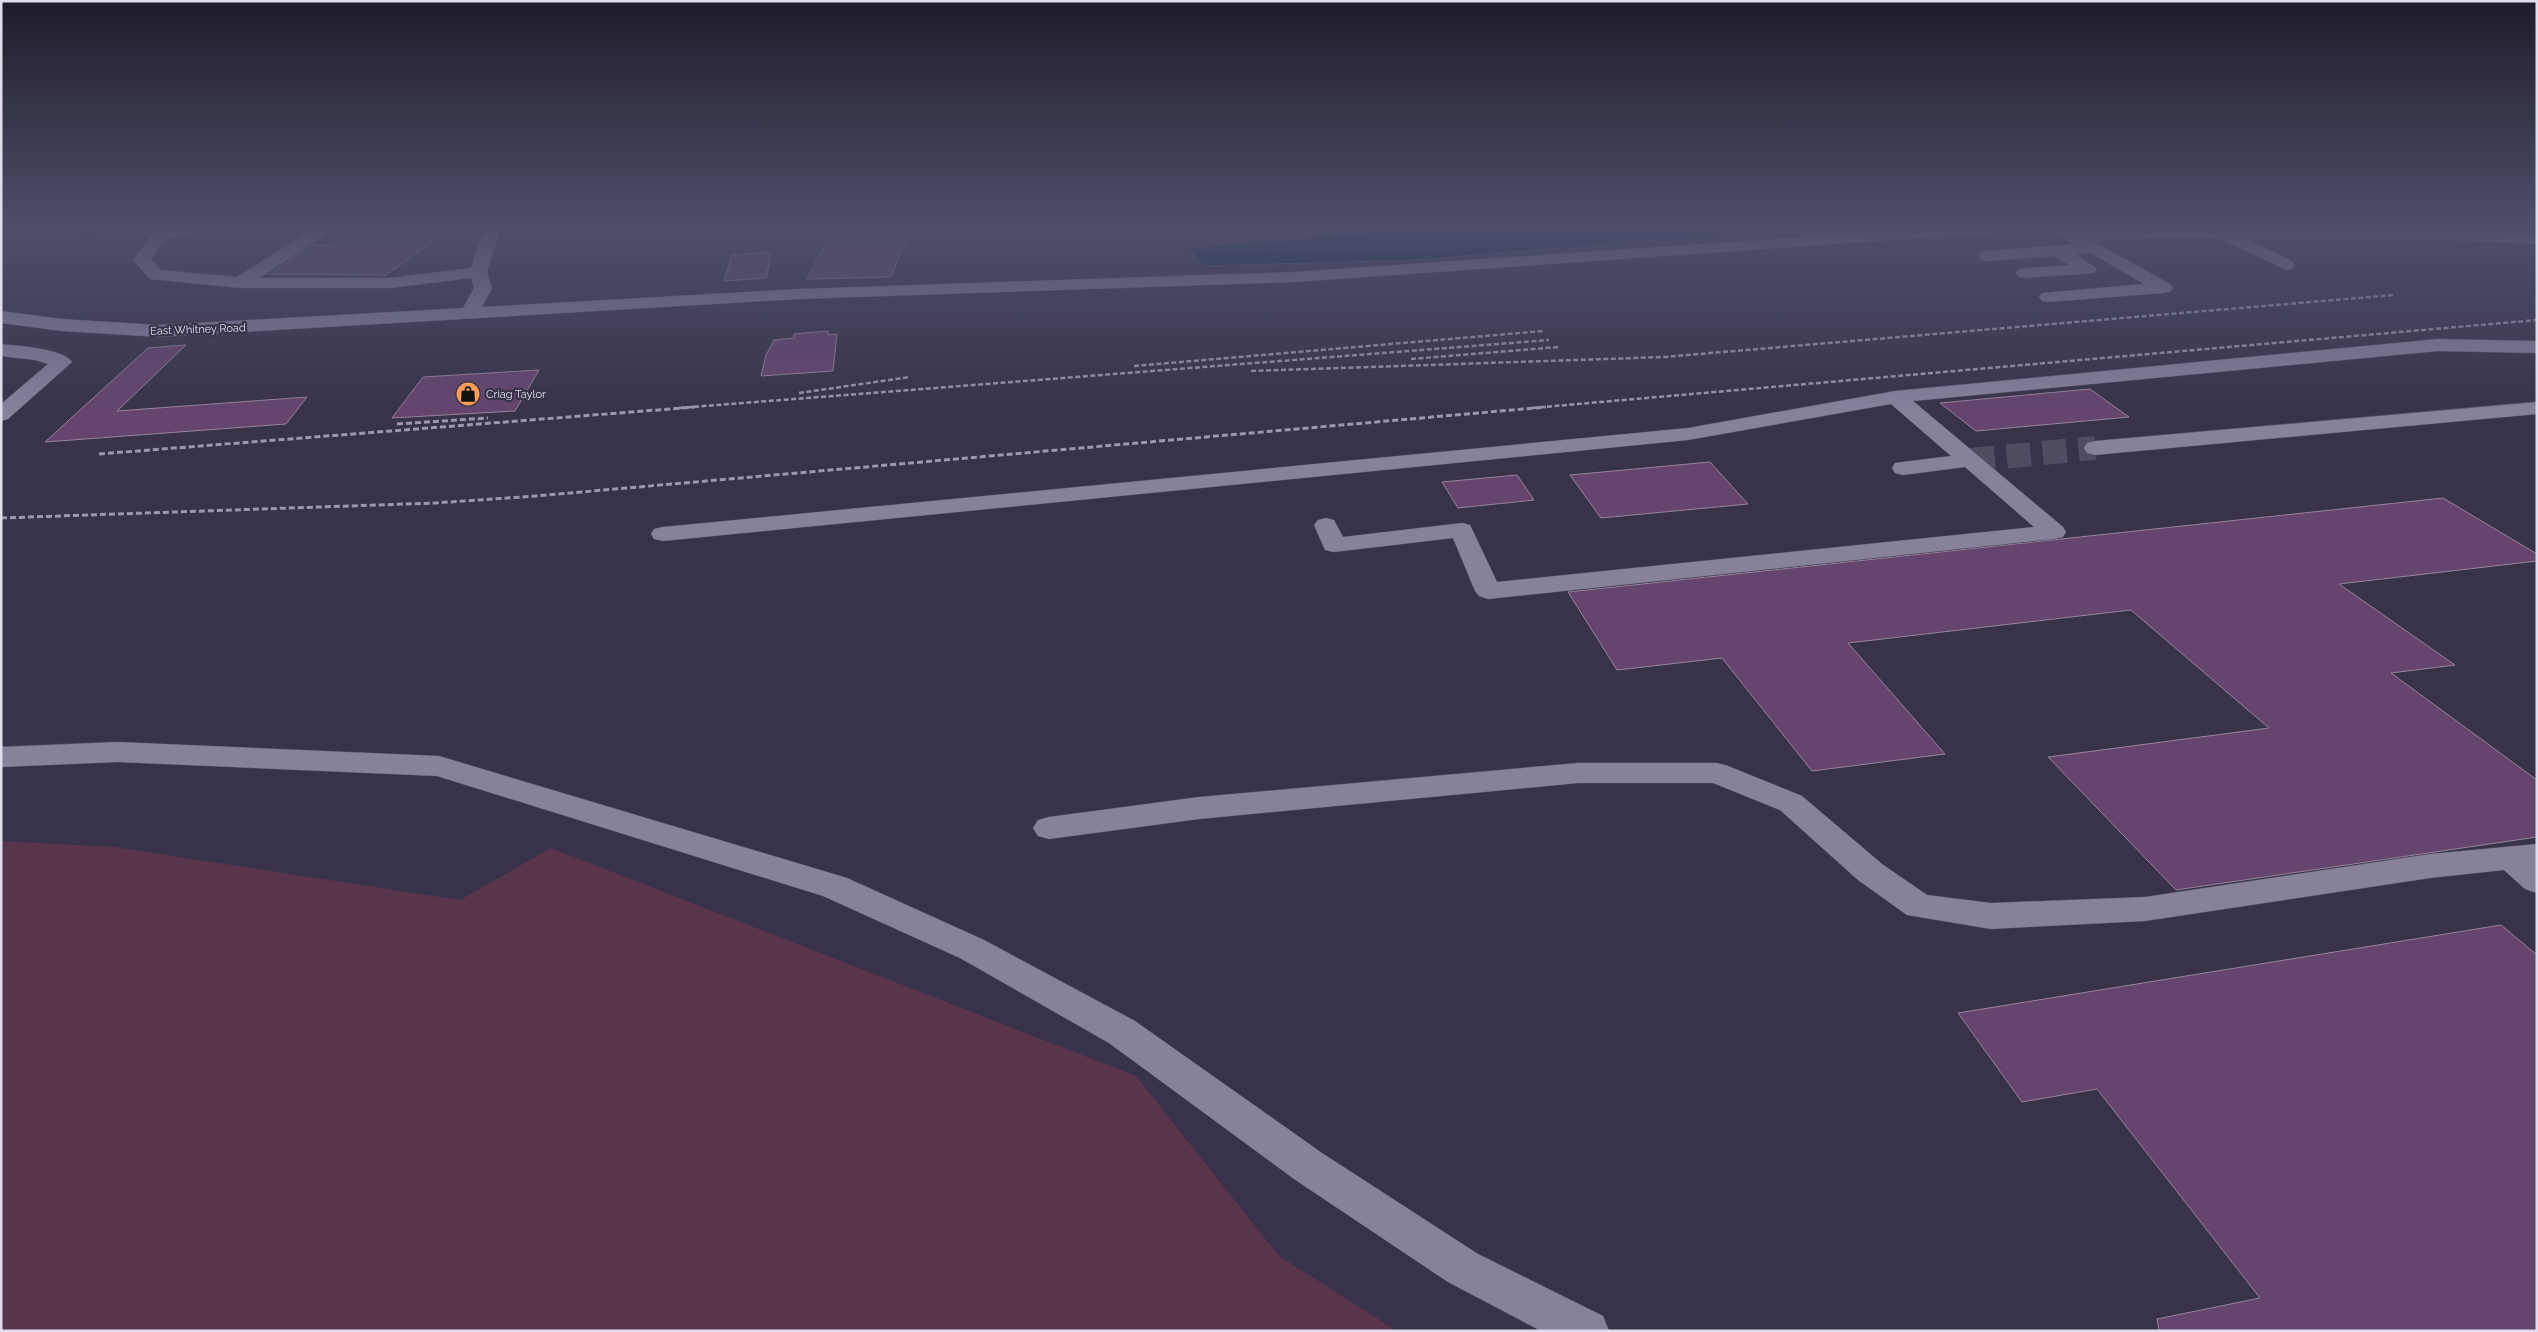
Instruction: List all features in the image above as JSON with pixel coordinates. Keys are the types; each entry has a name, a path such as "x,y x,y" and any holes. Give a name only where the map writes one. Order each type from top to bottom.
{"street":[{"path":"469,314 483,288"},
{"name":"East Whitney Road","path":"1,318 159,331 799,294 969,288"},
{"path":"2048,297 2162,288"},
{"path":"1,370 97,327"},
{"path":"664,534 1688,434 1895,397 2438,345 2537,347"},
{"path":"1,350 37,354 62,362 1,415"},
{"path":"1326,525 1334,545 1462,530 1488,591 2054,532 1895,397"},
{"path":"2095,448 2537,408"},
{"path":"1903,468 1971,460"},
{"path":"1,757 118,752 439,766 835,887 972,949 1122,1032 1308,1166 1463,1268 1587,1331"},
{"path":"1049,828 1198,808 1578,773 1717,773 1791,803 1870,872 1919,906 1991,916 2145,909 2430,866 2525,856 2537,881"}],"shaded area":[{"path":"1,841 114,847 460,900 551,848 1136,1076 1279,1256 1397,1331 1,1331"}],"building":[{"path":"828,331 828,335 837,334 833,371 761,376 766,355 774,340 794,338 794,334"},
{"path":"186,345 117,411 307,397 286,424 45,442 148,348"},
{"name":"Criag Taylor","path":"539,370 515,411 392,418 423,377"},
{"path":"2090,389 2129,417 1976,431 1940,403"},
{"path":"1710,462 1748,504 1601,518 1570,475"},
{"path":"1517,475 1534,500 1458,508 1442,482"},
{"path":"2443,498 2537,554 2537,561 2339,584 2455,665 2391,673 2537,780 2537,837 2176,890 2048,757 2269,728 2131,610 1848,643 1945,754 1812,771 1722,658 1617,670 1568,592"},
{"path":"2501,925 2537,955 2537,1331 2159,1331 2157,1319 2260,1298 2097,1089 2022,1102 1958,1013"}],"tunnel":[{"path":"1971,460 2095,448"}],"railway":[{"path":"1251,371 1664,357 2393,295"},
{"path":"1532,408 2537,320"},
{"path":"1134,366 1543,331"},
{"path":"679,408 1549,340"},
{"path":"1411,359 1558,347"},
{"path":"799,393 910,377"},
{"path":"99,454 695,407"},
{"path":"1,518 435,503 536,496 1546,407"},
{"path":"397,424 488,418"}],"place":[{"name":"Criag Taylor","path":"468,394"}]}
